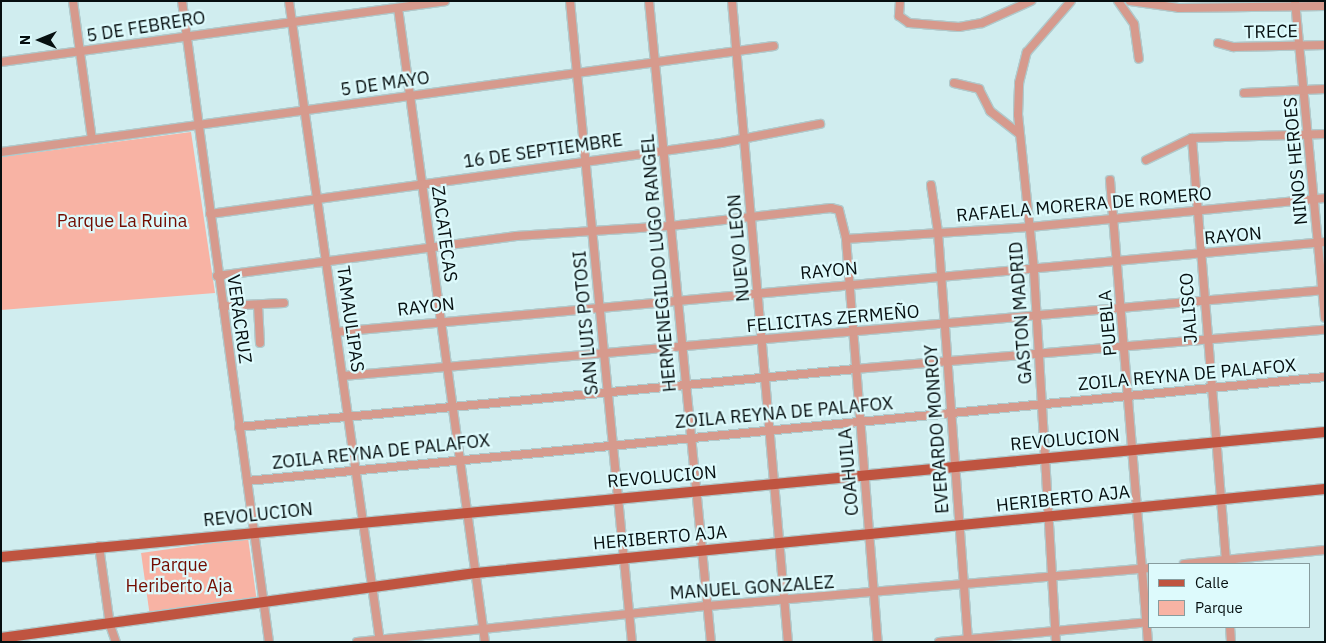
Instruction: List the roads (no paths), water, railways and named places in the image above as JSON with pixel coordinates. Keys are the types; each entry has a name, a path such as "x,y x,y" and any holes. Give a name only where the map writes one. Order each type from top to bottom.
{"main road":[{"name":"REVOLUCION","path":"1,557 362,521 617,497 697,492 774,483 1325,432"},
{"name":"HERIBERTO AJA","path":"1,638 110,625 476,573 1325,489"}],"street":[{"path":"73,1 92,139"},
{"name":"VERACRUZ","path":"182,1 217,276 223,306 269,642"},
{"name":"TAMAULIPAS","path":"289,1 379,640"},
{"name":"5 DE FEBRERO","path":"1,62 445,1"},
{"name":"SAN LUIS POTOSI","path":"570,1 632,642"},
{"name":"HERMENEGILDO LUGO RANGEL","path":"649,1 652,60 664,149 676,300 711,642"},
{"name":"NUEVO LEON","path":"732,1 788,642"},
{"path":"900,1 899,16 909,24 959,26 982,23 1031,1"},
{"path":"1118,1 1134,24 1139,59"},
{"path":"1130,1 1178,8 1251,4 1325,6"},
{"name":"GASTON MADRID","path":"1056,642 1034,269 1018,133 1020,83 1027,52 1065,3"},
{"name":"NINOS HEROES","path":"1295,4 1314,199 1322,243 1325,318"},
{"name":"ZACATECAS","path":"398,8 485,642"},
{"name":"TRECE","path":"1218,44 1233,47 1325,45"},
{"name":"5 DE MAYO","path":"1,152 652,60 774,46"},
{"path":"954,83 979,89 990,111 1018,133"},
{"path":"1244,92 1325,89"},
{"name":"16 DE SEPTIEMBRE","path":"210,214 745,139 820,124"},
{"path":"1146,160 1192,138 1325,134"},
{"name":"JALISCO","path":"1192,138 1206,341 1225,562"},
{"name":"PUEBLA","path":"1110,180 1146,568 1148,642"},
{"name":"EVERARDO MONROY","path":"932,185 938,232 946,362 968,641"},
{"name":"RAFAELA MORERA DE ROMERO","path":"846,239 1030,227 1325,198"},
{"name":"COAHUILA","path":"751,217 831,208 839,210 846,239 878,642"},
{"path":"217,276 516,236 593,233 751,217"},
{"name":"RAYON","path":"336,332 600,306 1322,243"},
{"name":"FELICITAS ZERMEÑO","path":"343,376 604,355 1324,290"},
{"path":"223,306 284,303"},
{"path":"258,304 260,343"},
{"path":"239,427 856,370 1325,330"},
{"name":"ZOILA REYNA DE PALAFOX","path":"247,481 460,458 691,438 1325,377"},
{"path":"99,546 110,625 116,642"},
{"path":"1204,563 1325,550"},
{"name":"MANUEL GONZALEZ","path":"357,642 629,613 874,594 1146,568"},
{"path":"939,642 968,641 1148,622"},
{"path":"1230,628 1231,642"}],"park label":[{"name":"Parque La Ruina","path":"122,221"},
{"name":"Parque Heriberto Aja","path":"179,576"}]}
